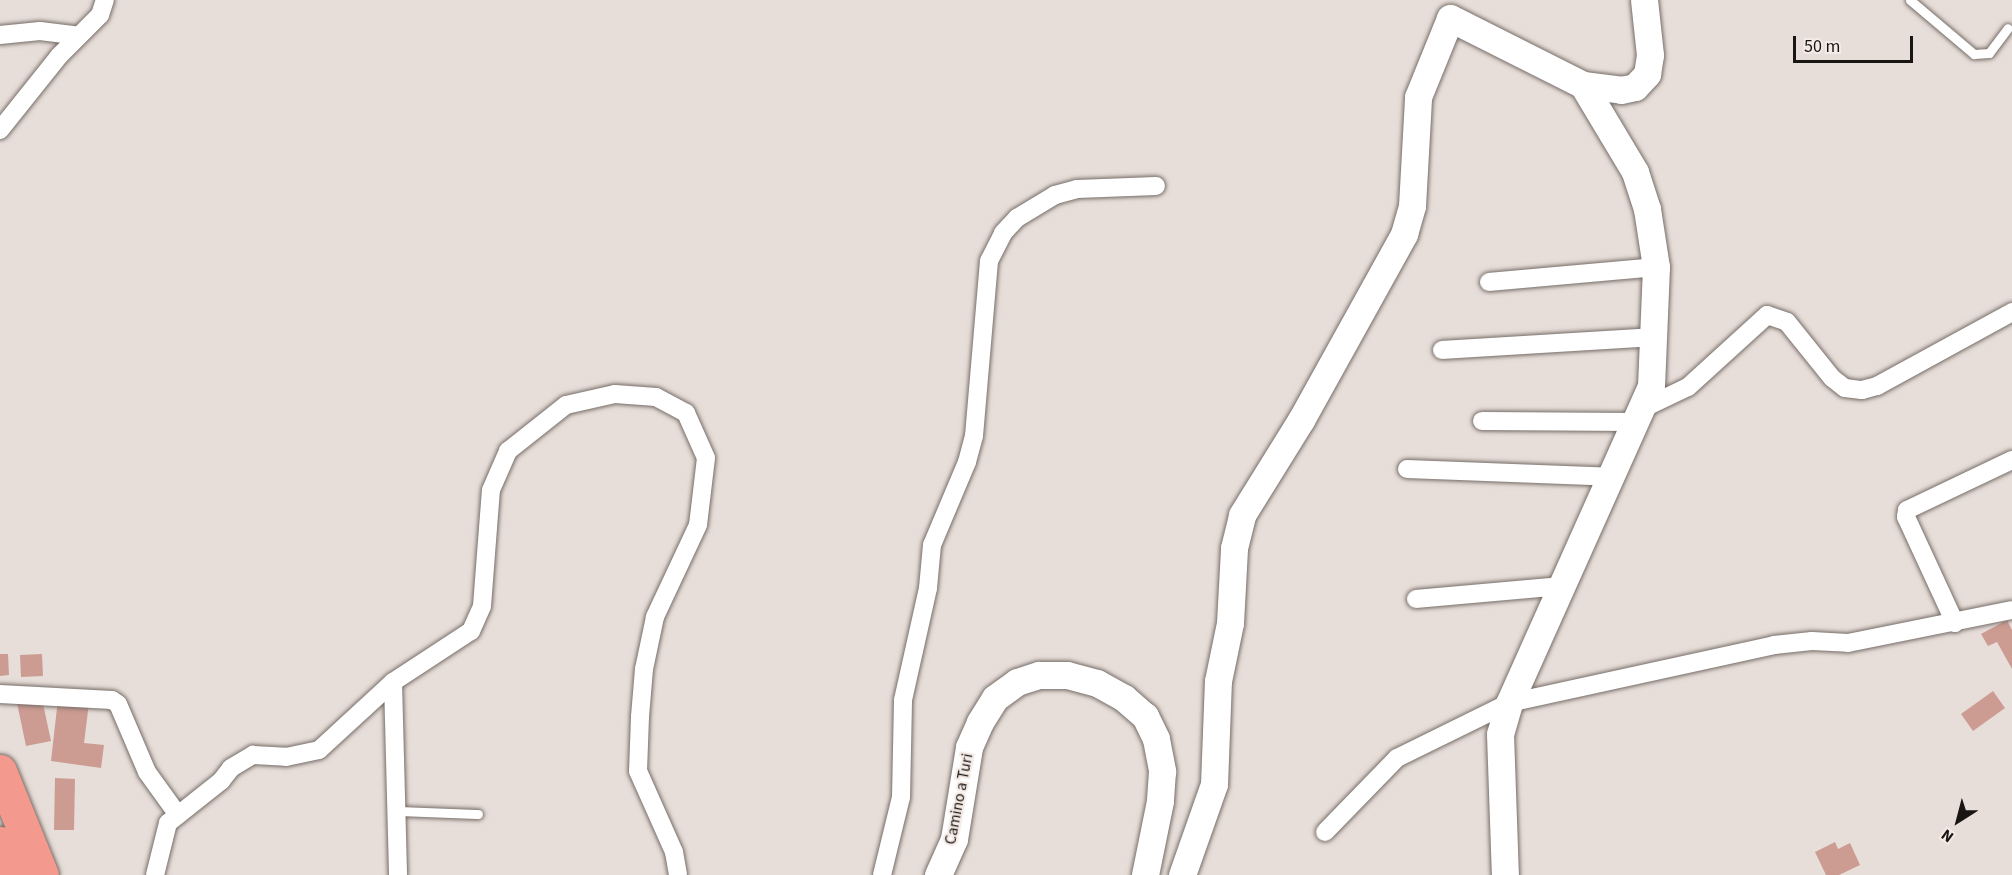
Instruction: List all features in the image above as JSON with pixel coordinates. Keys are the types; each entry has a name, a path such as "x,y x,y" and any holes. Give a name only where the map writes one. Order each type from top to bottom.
{"highway":[{"path":"0,771 42,875"},
{"path":"0,843 13,875"}],"street":[{"path":"0,130 79,36 100,15 105,0"},
{"path":"1182,875 1214,784 1218,681 1230,623 1234,548 1242,515 1301,420 1404,234 1412,206 1418,97 1447,9 1583,85 1621,90 1635,87 1647,74 1650,55 1644,0"},
{"path":"0,34 40,31 79,36"},
{"path":"1505,875 1499,755 1509,703 1651,386 1655,337 1656,267 1647,209 1635,172 1583,85"},
{"path":"882,875 901,797 903,700 928,588 932,545 967,462 974,436 989,261 1003,233 1017,218 1055,195 1077,189 1156,186"},
{"path":"1489,282 1656,267"},
{"path":"1482,421 1639,416 1689,387 1767,315 1787,322 1832,378 1845,388 1862,390 1877,386 2012,312"},
{"path":"1442,350 1655,337"},
{"path":"155,875 168,823 221,781 231,768 253,755 286,757 319,750 393,682 471,631 482,606 491,490 508,451 566,405 615,394 656,397 687,413 706,459 698,525 655,617 644,669 638,771 674,852 678,875"},
{"path":"1955,623 1906,517 1907,510 2012,460"},
{"path":"1407,469 1611,477"},
{"path":"1416,599 1561,586"},
{"path":"1325,832 1397,758 1509,703 1774,645 1812,641 1848,643 2012,610"},
{"name":"Camino a Turi","path":"938,875 954,839 969,747 980,722 995,698 1017,682 1039,675 1067,675 1097,683 1124,698 1145,716 1156,739 1161,771 1160,801 1145,875"},
{"path":"393,682 398,875"},
{"path":"0,694 112,700 118,704 147,772 178,815"}],"lane":[{"path":"1910,0 1974,54 1989,53 2008,28"},
{"path":"397,811 478,814"}],"building":[{"path":"2007,620 2012,630 2012,669 1997,642 1988,646 1981,634"},
{"path":"0,654 8,654 9,675 0,676"},
{"path":"42,654 43,676 21,677 20,655"},
{"path":"1993,691 2005,708 1973,731 1961,714"},
{"path":"42,699 51,741 26,746 17,703"},
{"path":"58,699 89,703 84,743 104,745 101,768 51,761"},
{"path":"55,778 75,779 74,830 54,830"},
{"path":"1835,842 1838,849 1850,843 1860,865 1839,875 1826,875 1815,852"}]}
